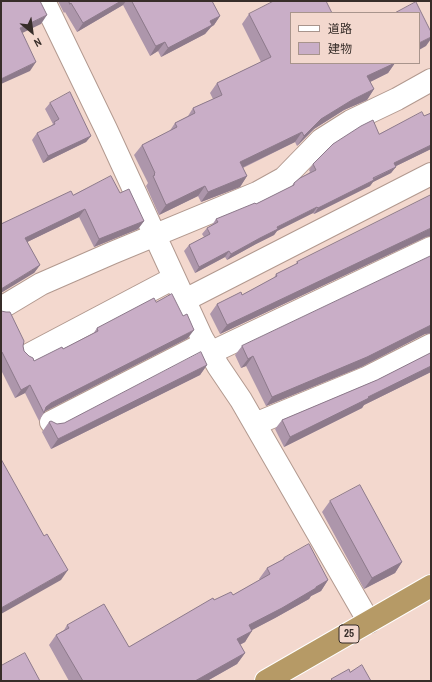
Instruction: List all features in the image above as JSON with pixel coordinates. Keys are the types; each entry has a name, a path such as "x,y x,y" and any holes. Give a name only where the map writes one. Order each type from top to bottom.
{"highway":[{"name":"25","path":"266,681 431,586"}],"street":[{"path":"44,1 106,129 174,278 208,348 218,366 241,400 369,622"},
{"path":"1,308 41,284 257,194 284,178 321,140 351,121 397,99 431,80"},
{"path":"185,300 431,174"},
{"path":"51,422 208,348 431,248"},
{"path":"30,354 174,278"},
{"path":"255,424 366,378 431,345"}],"building":[{"path":"1,1 40,1 47,15 20,28 36,62 1,79"},
{"path":"69,1 121,1 83,23"},
{"path":"132,1 212,1 220,16 210,21 212,25 168,48 165,42 156,46"},
{"path":"274,1 326,1 332,12 290,12 290,64 393,64 367,76 374,89 352,100 321,119 304,136 302,132 240,162 247,176 208,192 205,186 166,205 153,176 155,173 142,145 177,127 175,123 195,113 193,108 222,95 217,83 271,57 249,14"},
{"path":"416,2 431,32 431,37 420,42 420,12 397,12"},
{"path":"70,92 91,136 48,156 37,133 55,124 54,122 59,119 50,103"},
{"path":"422,112 424,116 431,113 431,145 394,163 396,167 373,178 374,180 277,227 278,229 231,254 229,251 199,267 189,245 210,234 207,228 218,222 216,219 255,203 256,204 294,185 294,183 300,178 316,170 313,164 333,144 361,126 373,120 379,134"},
{"path":"111,176 120,193 129,189 144,221 99,239 85,209 25,238 40,265 1,289 1,224 71,191 73,195"},
{"path":"431,195 431,228 227,325 217,304 241,292 242,295 277,276 276,274 298,263 297,262"},
{"path":"431,256 431,325 367,357 272,397 253,356 248,359 242,346"},
{"path":"172,294 183,316 187,314 194,330 51,403 46,407 44,413 30,385 21,390 2,352 1,353 1,311 10,312 24,341 24,351 33,358 34,361 62,347 63,349 98,331 97,328 154,298 156,302"},
{"path":"201,352 207,365 58,439 49,422 51,421 57,424 64,423"},
{"path":"431,353 431,366 290,437 282,420 377,380"},
{"path":"1,459 44,536 47,534 68,570 1,608"},
{"path":"360,485 402,562 372,578 330,501"},
{"path":"309,544 328,580 282,608 249,625 252,631 237,639 245,653 195,681 83,681 56,635 69,628 67,625 104,604 129,647 213,598 214,600 231,592 233,595 270,574 267,568"},
{"path":"25,653 40,681 1,681 1,666"},
{"path":"362,665 371,681 333,681 331,679 349,669 350,672"}]}
